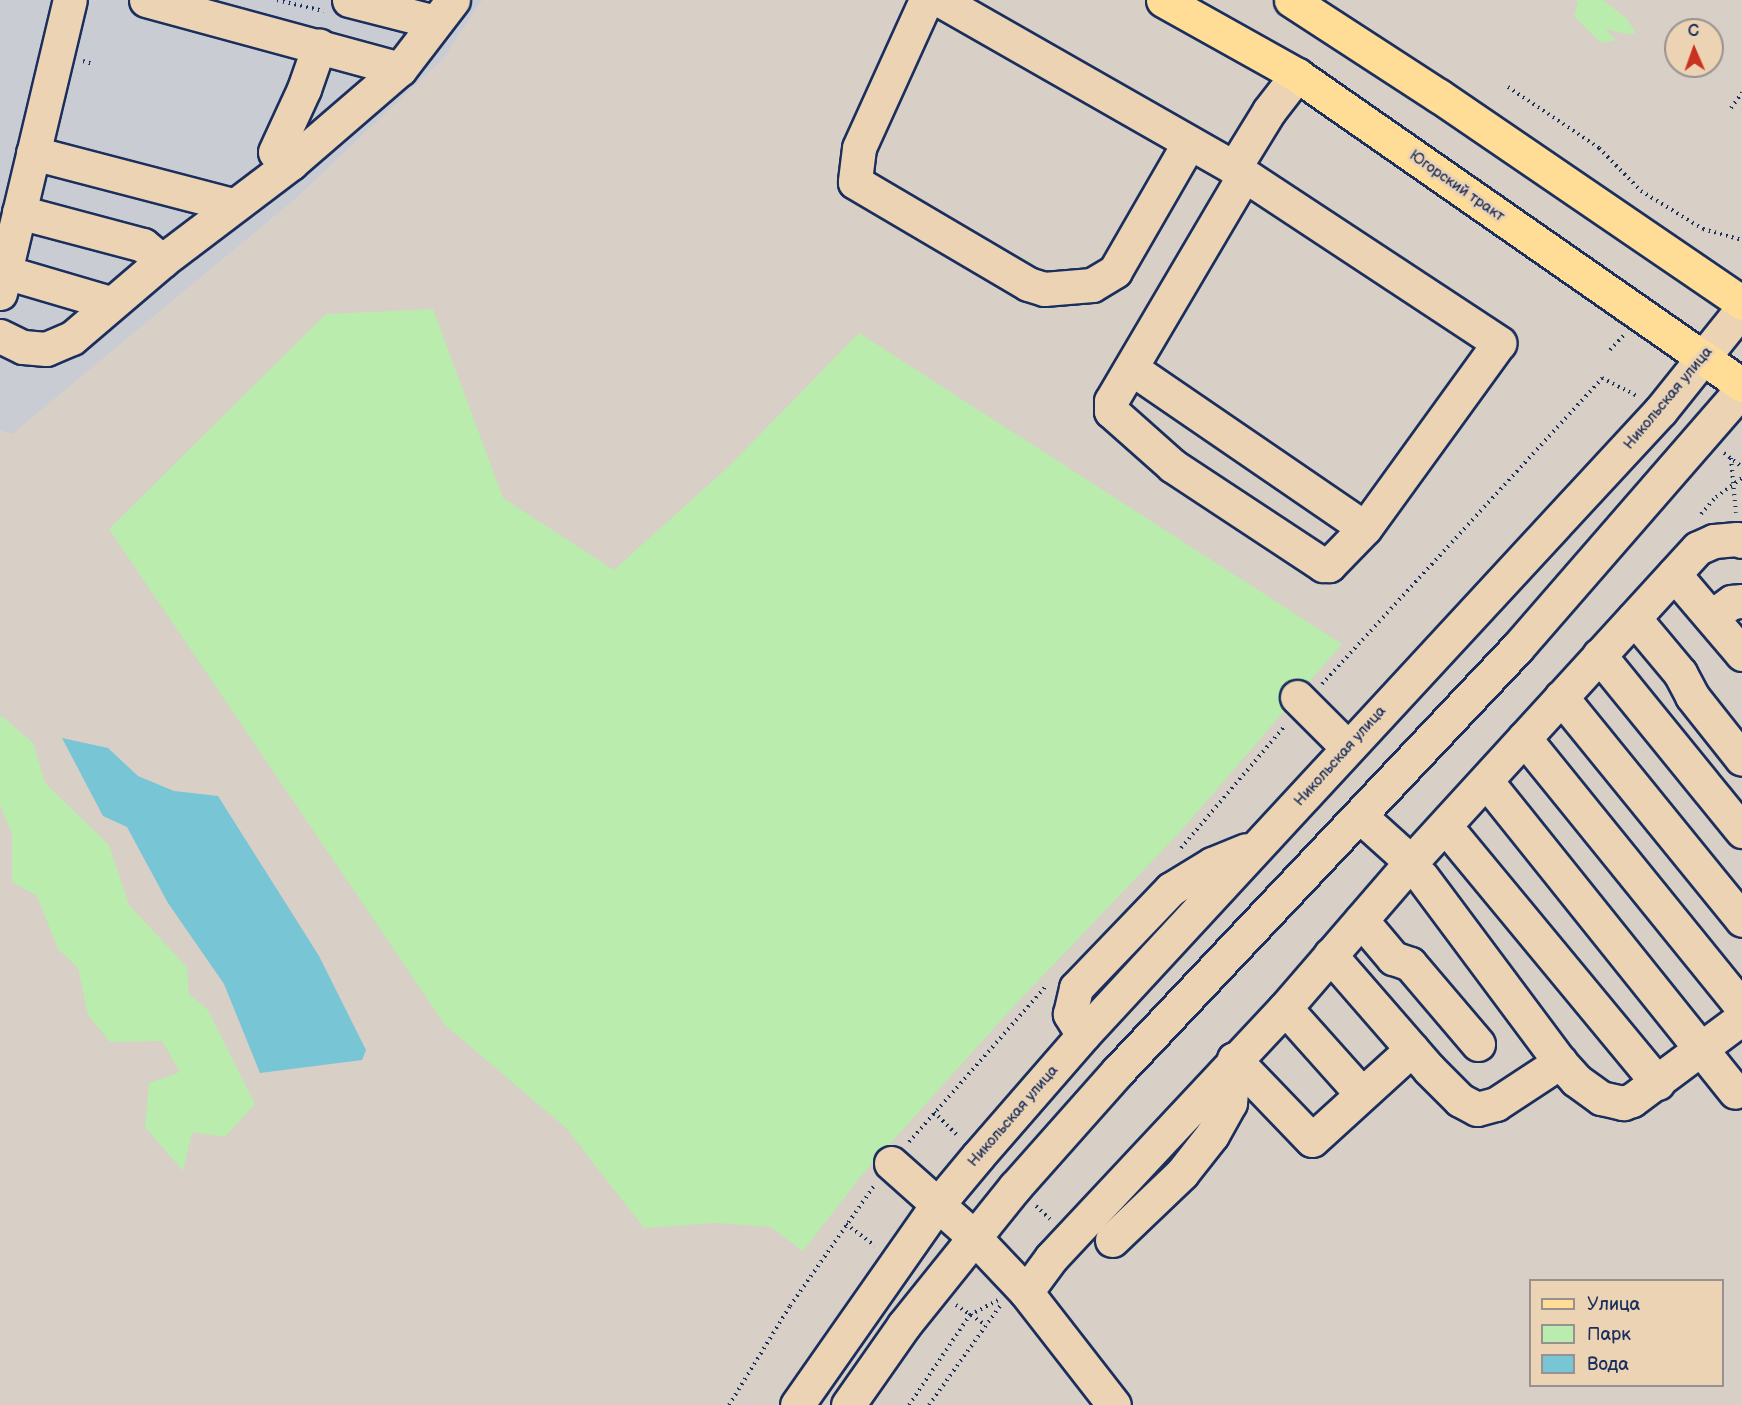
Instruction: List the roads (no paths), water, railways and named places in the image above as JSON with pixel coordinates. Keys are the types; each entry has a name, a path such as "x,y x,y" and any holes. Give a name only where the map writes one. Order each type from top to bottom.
{"main road":[{"name":"Югорский тракт","path":"1163,0 1297,75 1742,387"},
{"path":"1291,0 1439,96 1742,303"}],"street":[{"path":"70,0 3,282 110,303"},
{"path":"146,0 400,69"},
{"path":"349,0 444,11"},
{"path":"926,0 859,148 855,182 1028,284 1044,289 1092,285 1115,271 1189,143"},
{"path":"940,0 1239,172 1500,343 1365,528 1334,562 1323,565 1173,466 1111,411 1111,401 1239,172 1269,111 1297,75"},
{"path":"0,336 23,347 46,349 72,338 110,303 162,261 291,163 400,69 444,11"},
{"path":"291,163 275,152 304,89 319,46"},
{"path":"304,89 340,120"},
{"path":"33,153 233,205"},
{"path":"19,212 143,245 162,261"},
{"name":"Никольская улица","path":"797,1405 939,1204 1083,1035 1661,410 1742,309"},
{"path":"1131,368 1365,528"},
{"path":"848,1405 904,1325 973,1236 1118,1071 1517,648 1742,387"},
{"path":"1013,1296 1051,1258 1234,1059 1285,1008 1361,920 1416,870 1524,738 1698,548 1714,541 1737,538 1742,541"},
{"path":"1674,574 1742,654"},
{"path":"1711,617 1732,602 1742,601"},
{"path":"1634,618 1680,673 1692,696 1742,759"},
{"path":"1599,656 1742,831"},
{"path":"1297,697 1347,747"},
{"path":"1562,697 1742,920"},
{"path":"1524,738 1742,1007"},
{"path":"1495,792 1735,1092"},
{"path":"1360,816 1416,870 1560,1062 1576,1080 1601,1098 1623,1103 1632,1100 1658,1083 1742,1018"},
{"path":"1455,838 1658,1083"},
{"path":"1361,920 1393,958 1410,964 1478,1044"},
{"path":"1330,955 1460,1100 1477,1109 1496,1104 1560,1062"},
{"path":"1285,1008 1362,1094"},
{"path":"1234,1059 1312,1140 1412,1049"},
{"path":"1112,1240 1182,1173 1212,1135 1230,1103 1234,1059"},
{"path":"891,1163 973,1236 1013,1296 1114,1405"}],"water":[{"path":"62,738 108,748 138,776 174,791 218,796 319,956 366,1050 362,1060 260,1073 224,984 168,903 127,827 103,816"}]}
